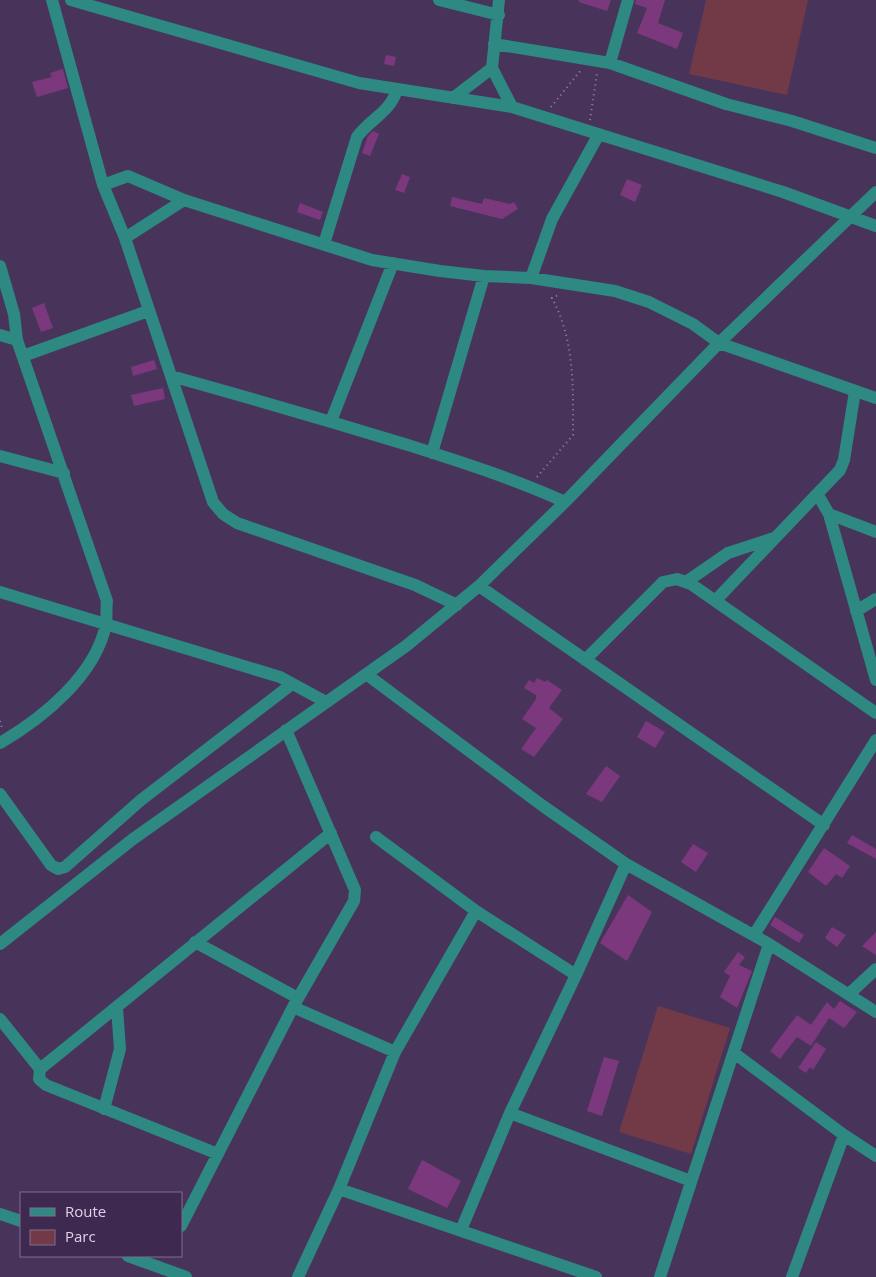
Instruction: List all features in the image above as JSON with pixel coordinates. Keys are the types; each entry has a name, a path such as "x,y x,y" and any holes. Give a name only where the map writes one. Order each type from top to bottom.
{"street":[{"path":"52,0 103,185 125,238 213,502 223,514 237,523 414,586 457,605"},
{"path":"71,0 359,82 512,107 783,192 876,226"},
{"path":"439,0 498,15"},
{"path":"499,0 492,68 512,107"},
{"path":"599,61 628,0"},
{"path":"494,44 599,61 726,104 792,120 876,148"},
{"path":"453,98 492,68"},
{"path":"324,244 357,138 365,127 388,109 397,89"},
{"path":"531,278 552,219 593,132"},
{"path":"103,185 128,176 184,200 372,260 484,276 531,278 616,291 649,302 693,324 718,343 876,398"},
{"path":"0,944 133,839 406,646 480,586 565,502 718,343 876,192"},
{"path":"125,238 184,200"},
{"path":"331,421 393,263"},
{"path":"0,266 14,314 17,340 107,601 106,624 93,660 79,679 39,716 0,743"},
{"path":"432,453 484,276"},
{"path":"23,356 148,311"},
{"path":"0,336 17,340"},
{"path":"170,376 331,421 432,453 530,486 565,502"},
{"path":"715,601 840,470 844,460 855,391"},
{"path":"0,456 64,473"},
{"path":"818,495 829,514 876,680"},
{"path":"829,514 876,532"},
{"path":"686,582 728,553 776,538"},
{"path":"585,660 663,582 677,579 686,582 715,601 876,713"},
{"path":"480,586 824,825"},
{"path":"0,592 280,678 326,702"},
{"path":"856,611 876,599"},
{"path":"366,674 544,806 626,864 754,935 876,1012"},
{"path":"0,794 51,866 58,869 65,867 141,800 292,684"},
{"path":"182,1224 296,1002 354,901 355,890 286,730"},
{"path":"754,935 876,740"},
{"path":"40,1069 117,1008 194,942 331,833"},
{"path":"376,838 476,911 576,975"},
{"path":"461,1230 510,1113 576,975 626,864"},
{"path":"298,1277 339,1189 395,1052 476,911"},
{"path":"194,942 296,1002 395,1052"},
{"path":"660,1277 769,944"},
{"path":"849,994 876,969"},
{"path":"104,1109 120,1049 117,1008"},
{"path":"0,1020 40,1069 39,1079 46,1085 218,1154"},
{"path":"734,1054 844,1135 876,1156"},
{"path":"510,1113 691,1181"},
{"path":"792,1277 844,1135"},
{"path":"339,1189 596,1277"},
{"path":"0,1214 20,1221"},
{"path":"135,1257 163,1261 186,1277"}],"path":[{"path":"543,116 578,77 599,61"},
{"path":"593,132 599,61"},
{"path":"530,486 573,435 573,372 570,345 552,298 576,285"}],"green space":[{"path":"706,0 808,0 787,95 689,74"},
{"path":"658,1006 730,1028 691,1154 619,1132"}],"building":[{"path":"579,0 611,0 607,11 579,2"},
{"path":"636,0 665,0 658,23 683,33 677,49 637,33 647,8 635,4"},
{"path":"386,55 396,57 394,66 384,64"},
{"path":"63,69 68,88 37,97 32,82 52,77 50,73"},
{"path":"373,131 379,134 370,156 362,153 368,136"},
{"path":"402,174 410,177 404,193 395,190"},
{"path":"627,179 642,185 635,202 620,195"},
{"path":"452,197 482,204 484,198 510,204 514,202 518,209 502,219 450,206"},
{"path":"300,203 323,212 320,220 297,212"},
{"path":"44,303 53,328 41,332 32,308"},
{"path":"154,360 157,369 133,376 131,367"},
{"path":"163,388 165,399 134,406 131,395"},
{"path":"537,678 545,682 547,680 562,690 549,708 563,719 534,757 521,749 536,728 522,719 536,699 536,695 524,688 529,680 534,683"},
{"path":"646,721 665,732 655,748 637,737"},
{"path":"606,766 620,776 602,802 586,794"},
{"path":"852,835 876,849 876,859 847,843"},
{"path":"693,844 708,853 696,872 681,862"},
{"path":"824,848 850,866 842,878 836,874 826,886 808,872"},
{"path":"628,895 652,912 627,961 600,943"},
{"path":"775,917 804,935 799,943 770,925"},
{"path":"832,927 846,935 837,947 825,938"},
{"path":"876,932 876,955 862,946"},
{"path":"738,952 745,957 739,965 752,971 737,1008 720,997 730,976 724,972"},
{"path":"840,1001 857,1012 844,1028 829,1018 811,1046 797,1037 780,1059 770,1051 797,1015 811,1025 827,1002 834,1009"},
{"path":"816,1042 826,1049 813,1070 810,1067 806,1073 798,1068"},
{"path":"604,1057 619,1061 602,1116 587,1111"},
{"path":"422,1160 461,1181 447,1208 408,1189"}]}
